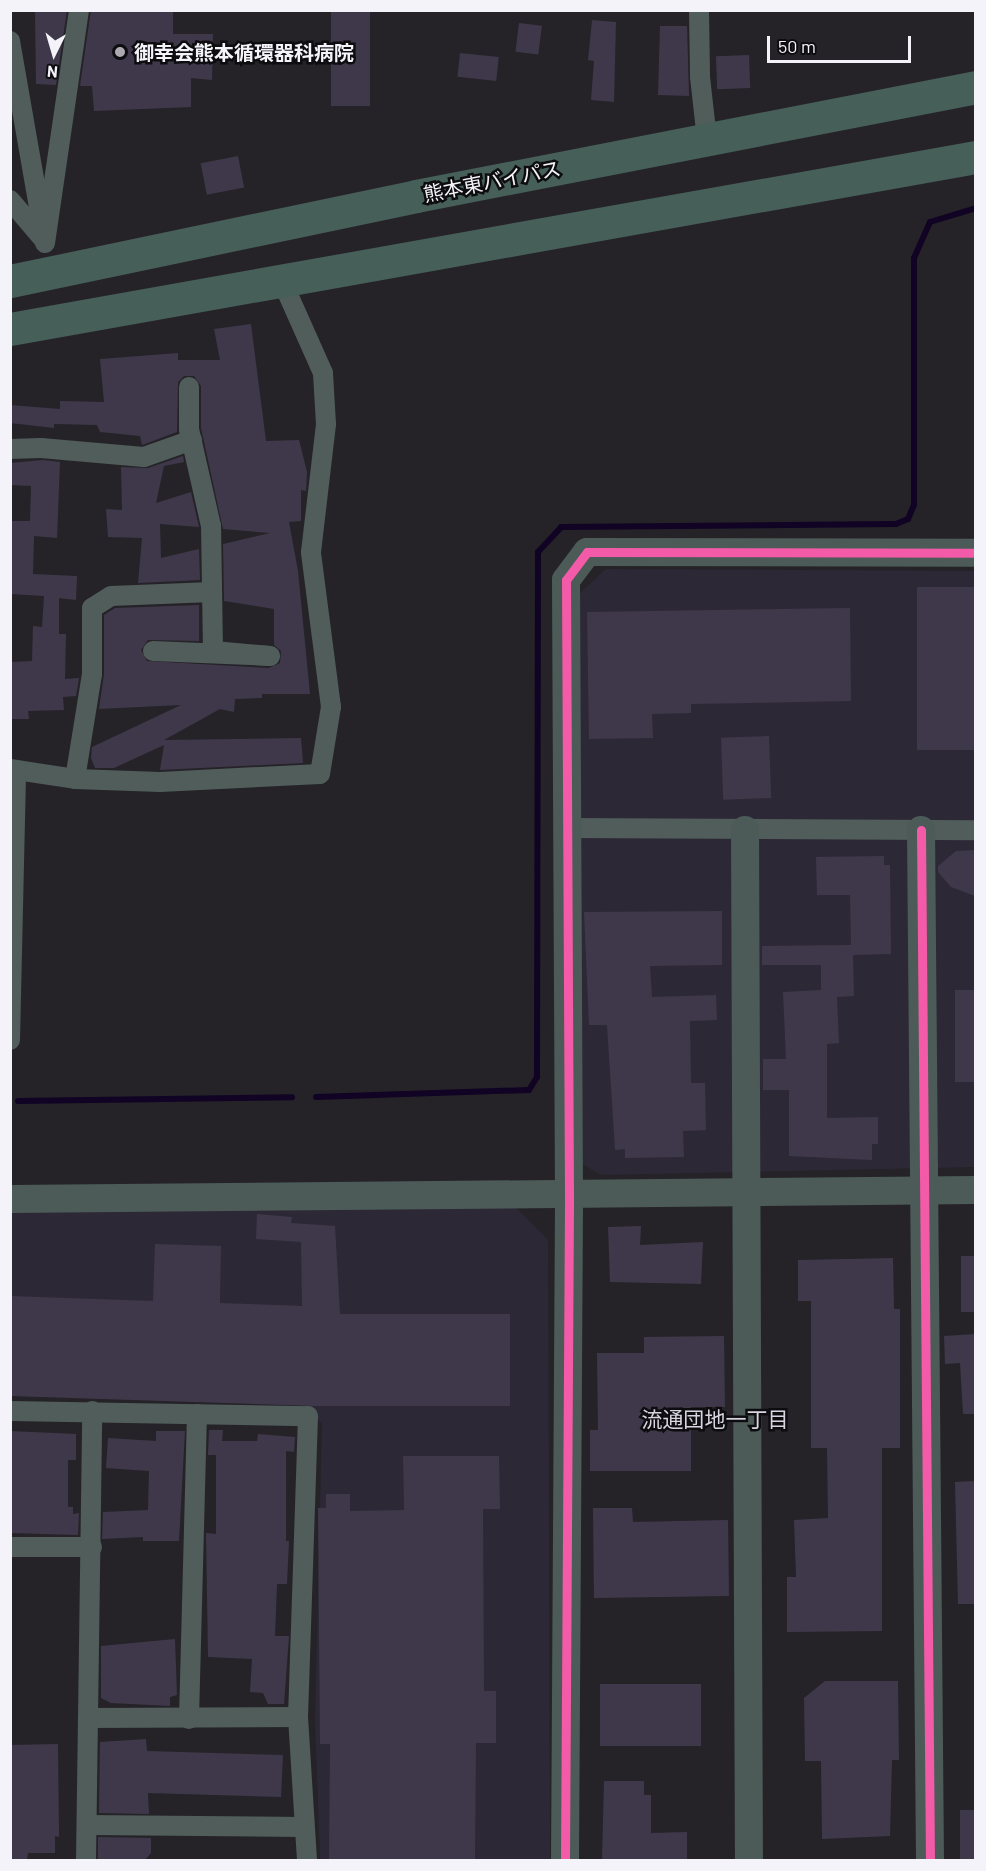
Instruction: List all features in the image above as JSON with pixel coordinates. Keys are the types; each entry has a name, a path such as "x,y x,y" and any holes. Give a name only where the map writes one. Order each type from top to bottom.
{"highway":[{"name":"熊本東バイパス","path":"10,281 707,139 975,87"},
{"path":"10,329 975,157"}],"street":[{"path":"45,243 79,10"},
{"path":"699,10 699,77 707,139"},
{"path":"10,40 45,243"},
{"path":"10,200 45,243"},
{"path":"10,1040 13,770 75,779 160,782 320,774 331,707 311,552 326,424 323,373 282,281"},
{"path":"153,651 270,656 213,651 211,526 192,440 189,387"},
{"path":"10,449 42,447 144,457 192,440"},
{"path":"565,1860 569,1196 566,580 587,552 975,553"},
{"path":"75,779 92,674 92,608 111,596 212,592"},
{"path":"566,828 975,830"},
{"path":"745,830 744,1192 749,1860"},
{"path":"921,830 930,1860"},
{"path":"10,1199 569,1196 975,1190"},
{"path":"10,1411 308,1416 298,1717 307,1860"},
{"path":"86,1860 92,1547 92,1411"},
{"path":"189,1719 197,1414"},
{"path":"10,1546 92,1547"},
{"path":"89,1718 298,1717"},
{"path":"87,1825 304,1827"}],"shaded area":[{"path":"606,569 975,571 975,1167 601,1175 576,1160 578,595"},
{"path":"512,1204 548,1240 550,1860 320,1860 315,1720 322,1423 296,1402 11,1396 11,1207"}],"building":[{"path":"35,10 67,10 56,85 36,84"},
{"path":"91,10 173,10 173,34 213,34 212,80 191,78 191,107 94,111 92,86 80,86"},
{"path":"331,10 370,10 370,106 331,106"},
{"path":"592,20 616,22 614,102 591,100 594,61 588,60"},
{"path":"519,23 542,26 538,55 515,52"},
{"path":"660,26 687,26 689,96 658,95"},
{"path":"460,53 499,57 496,81 457,77"},
{"path":"749,55 750,88 717,89 716,56"},
{"path":"238,156 244,187 207,195 201,163"},
{"path":"251,324 266,441 299,440 307,472 306,491 301,490 301,521 289,522 298,571 310,694 262,694 262,698 235,699 234,712 220,709 164,740 301,738 303,763 160,770 164,745 114,768 95,768 91,758 92,747 181,705 99,709 104,674 104,615 115,608 199,605 199,641 148,640 141,650 147,661 269,668 280,663 281,651 274,645 274,609 224,601 223,544 270,533 223,529 201,428 201,386 194,376 184,376 178,382 177,432 142,445 140,436 100,432 97,425 54,424 54,428 10,423 10,405 60,409 60,401 104,402 100,359 178,353 178,360 220,360 214,329"},
{"path":"183,456 184,462 164,466 156,503 191,492 199,527 160,524 161,558 199,549 200,580 138,583 142,538 108,537 106,509 122,510 121,467 148,468"},
{"path":"43,460 60,462 57,538 34,536 33,574 77,576 76,600 59,598 59,634 66,634 65,679 79,678 76,696 63,697 64,710 28,711 29,719 10,719 10,662 32,661 33,626 42,627 44,596 10,594 10,521 30,521 31,486 10,485 10,463"},
{"path":"917,587 975,587 975,750 917,750"},
{"path":"850,608 851,701 691,704 691,713 652,714 653,738 589,739 587,612"},
{"path":"769,736 771,798 723,800 721,738"},
{"path":"975,850 975,896 951,887 938,872 938,866 956,851"},
{"path":"884,856 884,865 890,865 891,954 853,955 854,996 837,997 839,1043 827,1044 827,1118 878,1117 878,1144 872,1144 872,1160 789,1156 789,1090 763,1090 763,1059 786,1059 783,992 821,990 821,965 762,965 762,946 851,945 850,895 817,895 816,857"},
{"path":"722,911 722,965 650,966 652,997 716,995 717,1020 690,1021 691,1083 705,1083 706,1130 683,1131 684,1157 625,1158 625,1149 615,1150 607,1025 589,1025 584,912"},
{"path":"955,990 975,990 975,1082 955,1082"},
{"path":"257,1214 292,1217 291,1223 335,1226 340,1314 510,1314 510,1406 314,1406 10,1396 10,1296 153,1301 155,1244 221,1246 220,1303 302,1306 301,1242 256,1239"},
{"path":"641,1226 640,1245 703,1242 701,1284 610,1282 608,1227"},
{"path":"961,1256 975,1256 975,1312 961,1312"},
{"path":"893,1258 894,1309 900,1309 900,1448 882,1448 882,1631 787,1632 787,1577 796,1577 794,1520 828,1518 827,1448 811,1448 811,1301 798,1301 798,1260"},
{"path":"975,1334 975,1414 963,1414 960,1363 945,1364 944,1336"},
{"path":"724,1336 725,1407 691,1407 691,1471 590,1471 590,1430 598,1430 597,1353 644,1353 644,1337"},
{"path":"209,1430 223,1430 222,1441 257,1441 258,1434 295,1437 294,1452 286,1451 286,1541 289,1541 287,1584 277,1584 275,1636 289,1636 284,1704 268,1704 263,1693 250,1692 252,1659 208,1657 206,1533 216,1534 216,1455 208,1455"},
{"path":"10,1431 76,1434 76,1460 68,1460 68,1507 73,1507 73,1514 79,1513 78,1535 10,1533"},
{"path":"156,1431 185,1431 179,1541 143,1541 143,1537 102,1539 103,1512 148,1510 149,1471 106,1468 108,1438 156,1441"},
{"path":"403,1456 499,1456 500,1509 483,1509 484,1691 496,1691 496,1743 476,1743 475,1860 329,1860 330,1744 320,1744 318,1508 326,1508 326,1494 350,1494 350,1511 404,1510"},
{"path":"975,1481 975,1604 958,1604 955,1482"},
{"path":"593,1508 632,1508 633,1522 728,1520 729,1596 594,1598"},
{"path":"175,1639 177,1695 170,1697 170,1706 111,1703 101,1698 101,1646"},
{"path":"825,1681 898,1681 899,1760 892,1760 890,1836 822,1839 821,1761 805,1761 804,1698"},
{"path":"600,1684 701,1684 701,1746 600,1746"},
{"path":"146,1739 147,1751 283,1755 281,1797 148,1793 149,1814 99,1813 100,1742"},
{"path":"58,1744 59,1837 55,1836 55,1853 28,1853 27,1860 10,1860 10,1745"},
{"path":"604,1781 644,1781 644,1795 651,1795 651,1833 687,1832 687,1860 602,1860"},
{"path":"960,1810 975,1810 975,1860 960,1860"},
{"path":"98,1837 151,1838 151,1853 145,1860 98,1860"}],"waterway":[{"path":"316,1097 529,1090 537,1077 538,552 561,527 896,524 908,519 914,505 914,258 930,222 976,208"},
{"path":"18,1101 292,1097"}],"cycle path":[{"path":"565,1860 569,1196 566,580 587,552 976,553"},
{"path":"921,830 930,1860"}],"place":[{"name":"御幸会熊本循環器科病院","path":"120,52"}],"district":[{"name":"流通団地一丁目","path":"715,1419"}]}
